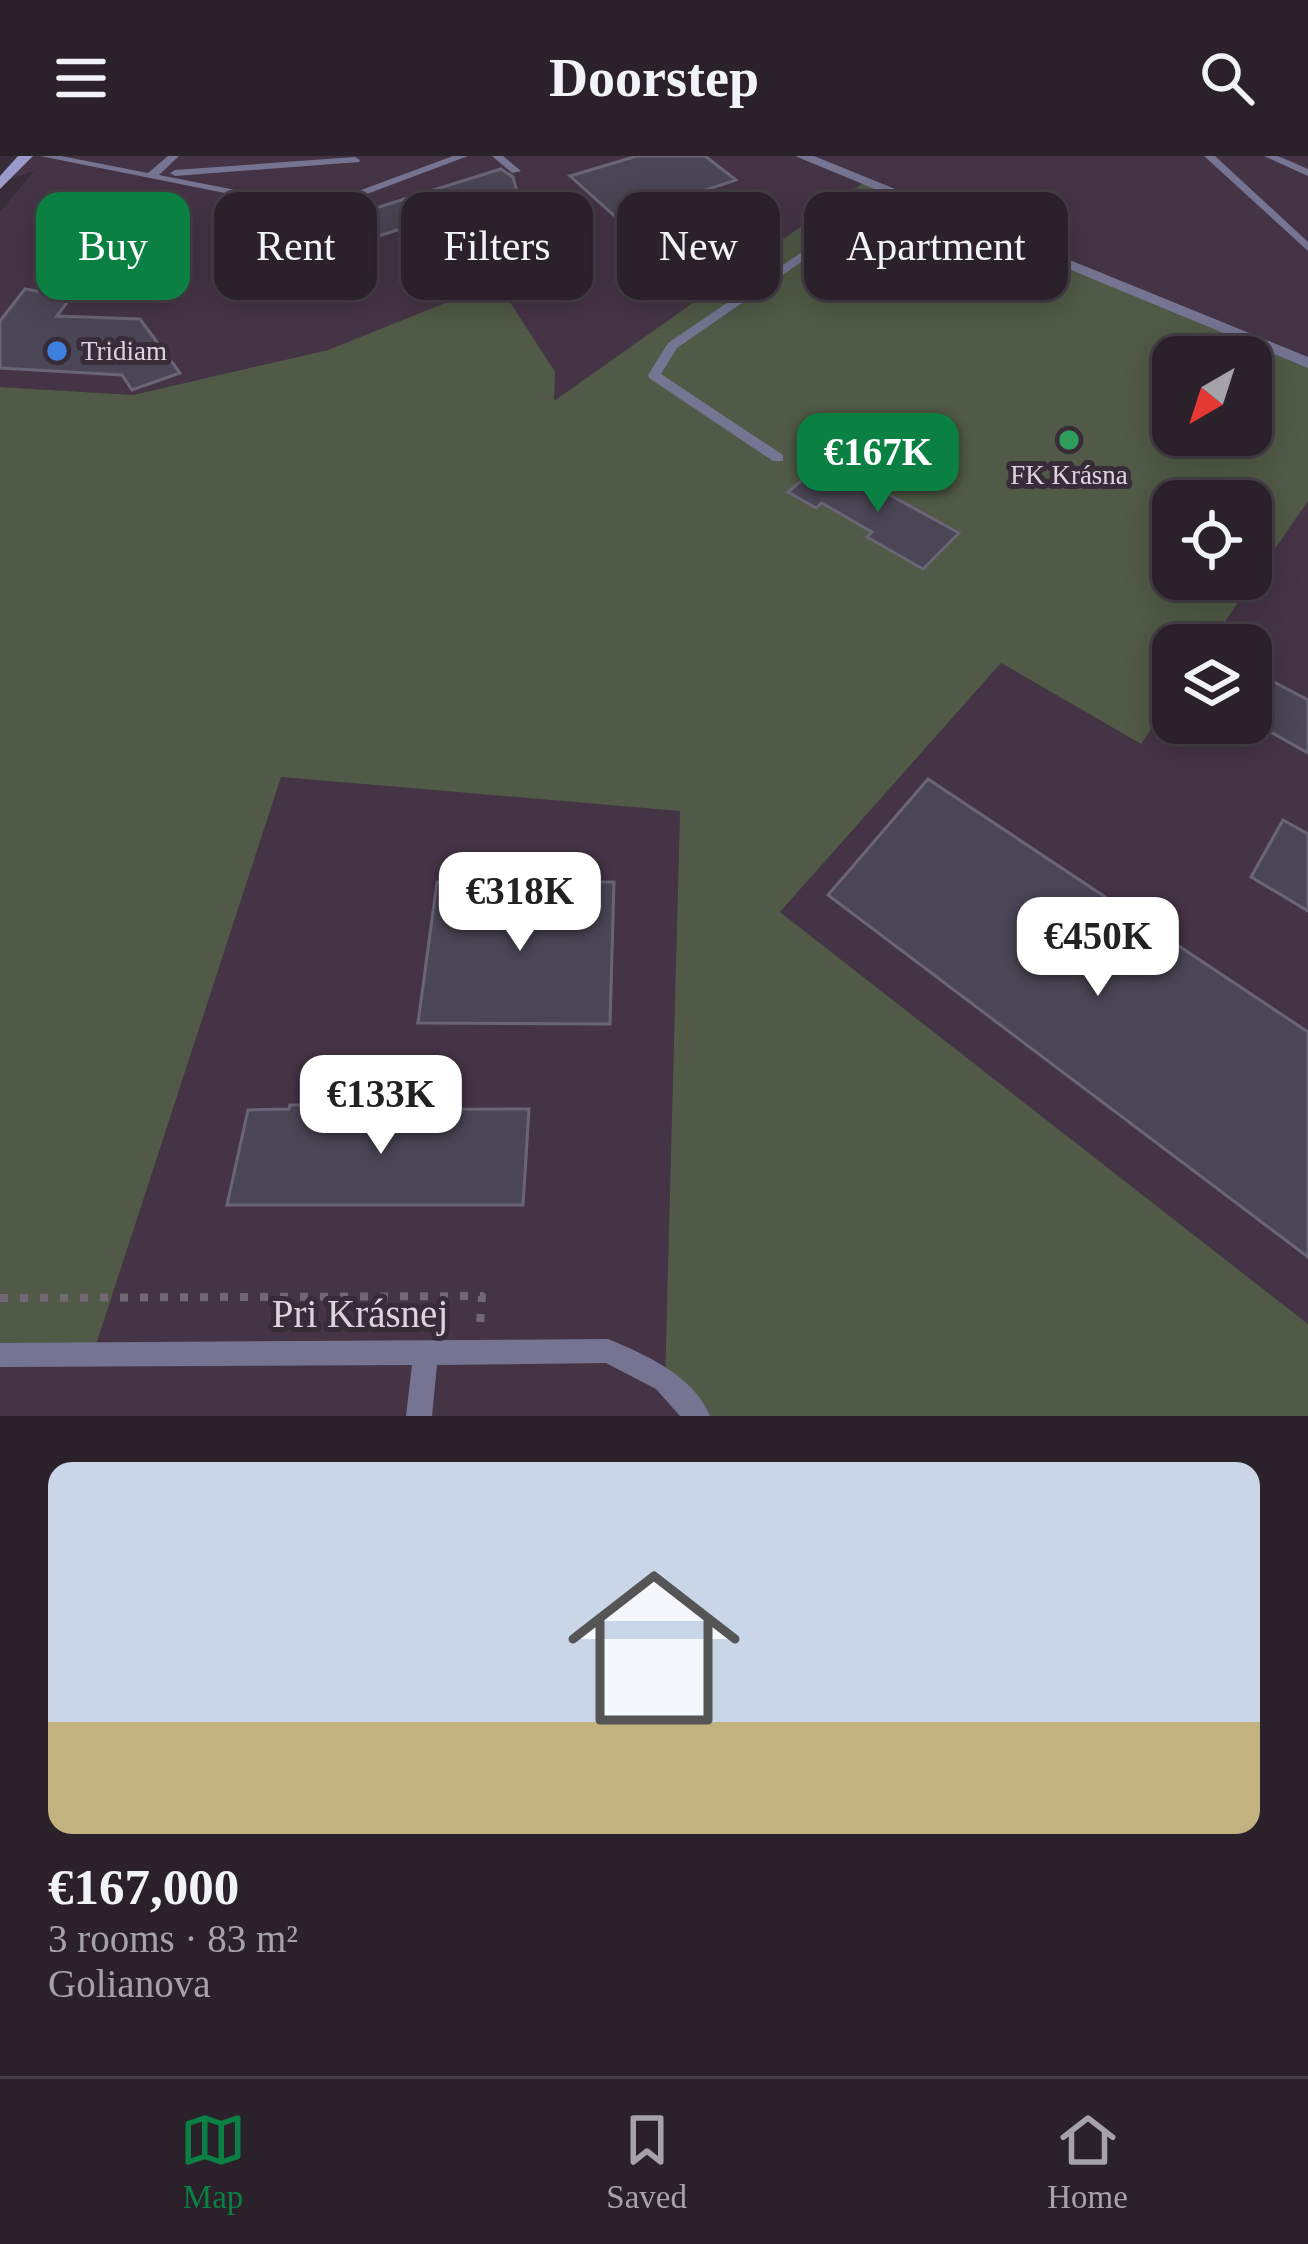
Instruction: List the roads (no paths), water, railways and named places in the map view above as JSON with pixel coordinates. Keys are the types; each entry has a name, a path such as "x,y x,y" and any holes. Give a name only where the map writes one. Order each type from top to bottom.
{"main road":[{"path":"0,185 26,156"}],"street":[{"path":"802,156 886,192"},
{"path":"1068,266 1308,363"}],"lane":[{"path":"45,156 319,209 464,156"},
{"path":"152,175 174,156"},
{"path":"497,156 516,171"},
{"path":"1209,156 1308,248"},
{"path":"1269,156 1308,173"},
{"path":"152,175 355,160"},
{"path":"778,458 654,375 672,346 804,256"},
{"path":"419,1416 426,1352"},
{"name":"Pri Krásnej","path":"0,1355 608,1352 664,1380 697,1416"}],"place":[{"name":"Tridiam","path":"57,351"},
{"name":"FK Krásna","path":"1069,440"}]}
